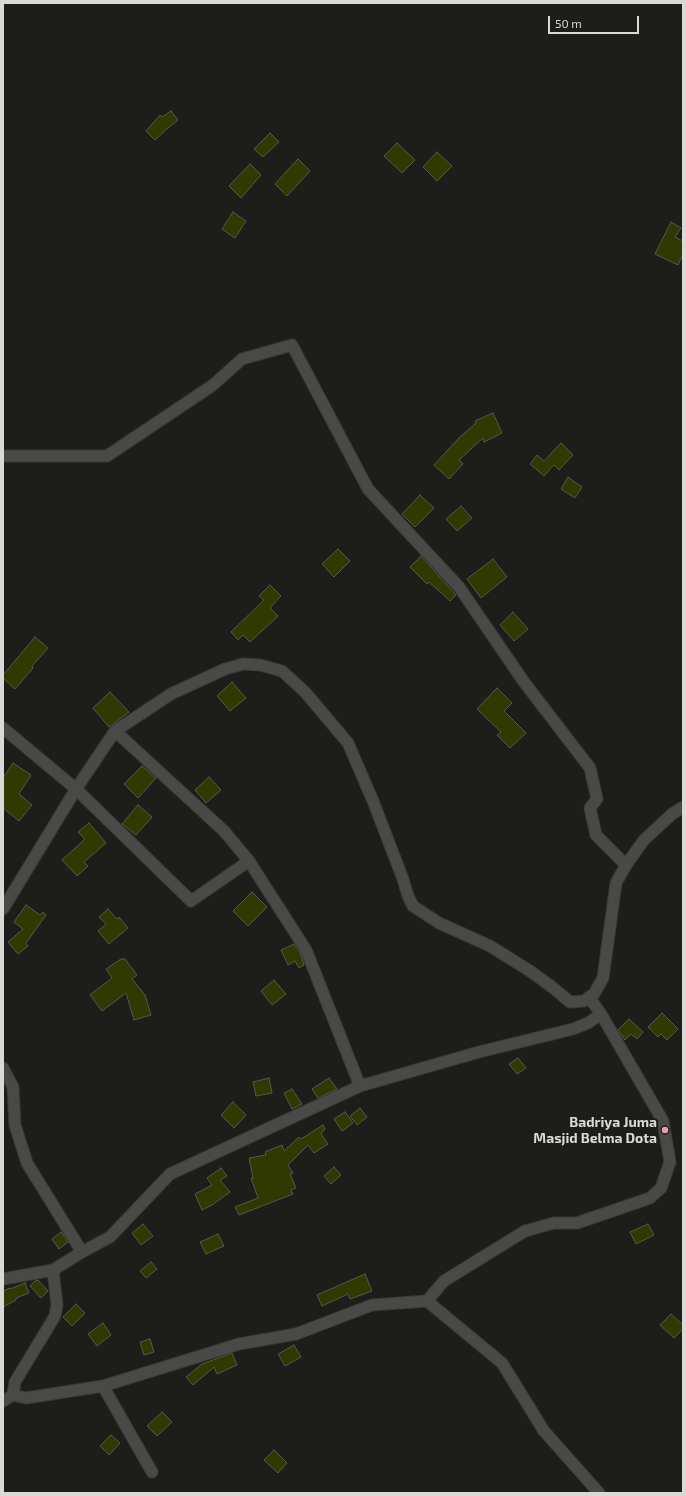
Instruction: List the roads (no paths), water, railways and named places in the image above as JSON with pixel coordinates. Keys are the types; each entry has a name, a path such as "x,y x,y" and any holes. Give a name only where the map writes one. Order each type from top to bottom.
{"street":[{"path":"3,456 107,456 213,385 242,359 292,345 368,489 459,587 524,682 590,768 596,799 590,808 596,835 626,865"},
{"path":"3,909 76,789 114,731 171,694 226,669 243,664 260,665 282,670 305,692 348,743 373,801 413,906 439,923 490,946 530,970 570,1002 584,1001 594,994 603,978 606,945 616,883 626,865 644,840 672,814 683,807"},
{"path":"3,728 76,789 191,901 249,861"},
{"path":"114,731 224,831 249,861 306,950 360,1086"},
{"path":"427,1301 444,1281 525,1231 554,1224 577,1223 650,1198 661,1188 670,1162 663,1121 601,1014 589,997"},
{"path":"3,1279 53,1270 82,1252 110,1238 170,1174 360,1086 479,1052 573,1029 588,1023 601,1014"},
{"path":"3,1068 13,1087 15,1125 27,1163 82,1252"},
{"path":"13,1395 15,1382 55,1316 57,1305 53,1270"},
{"path":"3,1401 13,1395 26,1398 103,1386 239,1344 296,1334 372,1305 427,1301 502,1363 544,1431 599,1493"},
{"path":"103,1386 152,1472"}],"place":[{"name":"Badriya Juma Masjid Belma Dota","path":"665,1130"}]}
